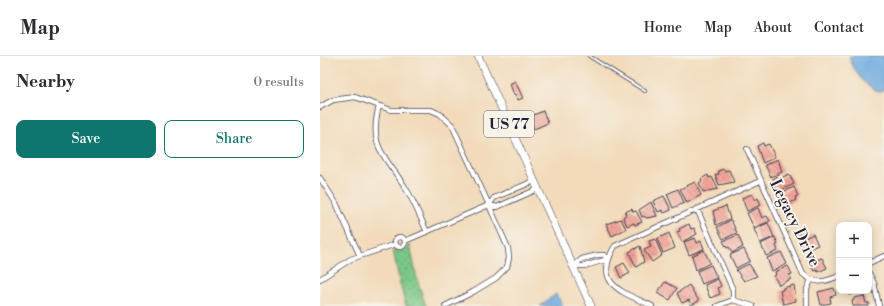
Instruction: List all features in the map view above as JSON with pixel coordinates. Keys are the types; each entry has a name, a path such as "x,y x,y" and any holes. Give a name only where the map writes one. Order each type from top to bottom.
{"main road":[{"name":"US 77","path":"478,56 591,306"}],"street":[{"path":"320,107 333,100 355,97 379,106 406,111 431,110 449,121 455,130 508,248 509,258 507,267 496,278 474,292 445,306"},
{"path":"379,106 374,127 377,145 406,189 427,232"},
{"name":"Legacy Drive","path":"747,149 760,181 803,274 810,280 827,281 836,277"},
{"path":"320,178 336,203 360,256"},
{"path":"320,279 341,264 396,244 399,238 402,238 405,241 427,232 489,205 494,198 534,181"},
{"path":"652,306 618,289 608,276 606,267 608,259 615,246 760,181"},
{"path":"489,205 497,207 538,189"},
{"path":"697,209 733,290 733,300"},
{"path":"572,266 582,259 592,256 604,256 608,259"},
{"path":"872,262 884,256"},
{"path":"572,266 585,266 608,259"},
{"path":"872,279 879,306"},
{"path":"808,306 807,289 810,280"},
{"path":"717,306 733,300 752,306"}],"lane":[{"path":"589,56 645,91"}],"green space":[{"path":"410,245 417,279 426,306 406,306 400,284 393,250 404,251"}],"water":[{"path":"849,56 884,56 884,90 880,92 875,90 860,78 853,67"},
{"path":"556,294 563,306 540,306"}],"building":[{"path":"515,81 523,98 518,100 515,94 514,95 510,84"},
{"path":"543,111 548,123 534,129 529,117"},
{"path":"763,143 764,146 769,144 775,157 763,163 757,146"},
{"path":"778,159 782,172 771,177 765,165"},
{"path":"724,169 725,171 729,170 734,182 719,185 715,175 719,174 718,171"},
{"path":"789,174 794,184 777,192 773,179 779,175 781,178"},
{"path":"708,175 709,178 712,177 718,189 703,192 699,183 702,181 701,179"},
{"path":"695,182 701,195 687,203 680,189"},
{"path":"794,187 798,196 795,197 796,200 786,205 784,200 782,201 778,194"},
{"path":"678,189 684,203 673,208 667,194"},
{"path":"752,194 755,200 758,198 761,205 747,211 742,198"},
{"path":"664,196 671,210 664,213 662,210 658,212 653,201"},
{"path":"651,202 657,216 646,218 644,216 642,217 639,210"},
{"path":"726,206 730,219 716,225 713,211"},
{"path":"758,208 762,218 767,216 770,221 754,228 747,213"},
{"path":"632,209 633,212 636,211 642,222 627,226 623,217 626,215 625,212"},
{"path":"621,219 626,229 612,236 606,224"},
{"path":"731,220 737,233 723,239 717,227"},
{"path":"768,223 774,237 760,243 754,229"},
{"path":"689,224 691,229 694,228 697,234 682,242 677,232 680,231 679,229"},
{"path":"669,233 675,248 663,253 657,239"},
{"path":"803,233 805,238 813,234 818,245 804,251 797,236"},
{"path":"738,235 743,247 732,253 723,241"},
{"path":"775,237 778,244 776,245 778,251 766,256 761,244"},
{"path":"695,238 697,243 701,241 704,249 689,255 684,242"},
{"path":"655,239 662,255 652,262 644,250 651,247 649,241"},
{"path":"640,246 644,262 636,267 629,252"},
{"path":"744,249 750,261 736,268 730,255"},
{"path":"704,250 710,263 696,270 692,256"},
{"path":"781,252 787,264 772,271 767,258"},
{"path":"822,258 827,268 818,272 817,270 814,271 810,262"},
{"path":"624,263 630,273 621,278 616,267"},
{"path":"749,264 757,276 744,281 736,270"},
{"path":"711,265 717,278 702,284 697,271"},
{"path":"788,266 792,274 789,275 791,279 779,285 774,276 776,275 775,272"},
{"path":"718,279 721,286 718,288 720,294 710,298 705,285"},
{"path":"665,282 677,288 670,300 657,293"},
{"path":"689,285 699,301 691,305 689,300 682,303 677,293"},
{"path":"794,285 796,301 783,304 780,291 783,290 783,288"},
{"path":"834,288 836,295 830,297 831,303 821,305 818,292"},
{"path":"864,296 866,303 869,303 869,306 853,306 852,301 854,298"}]}
